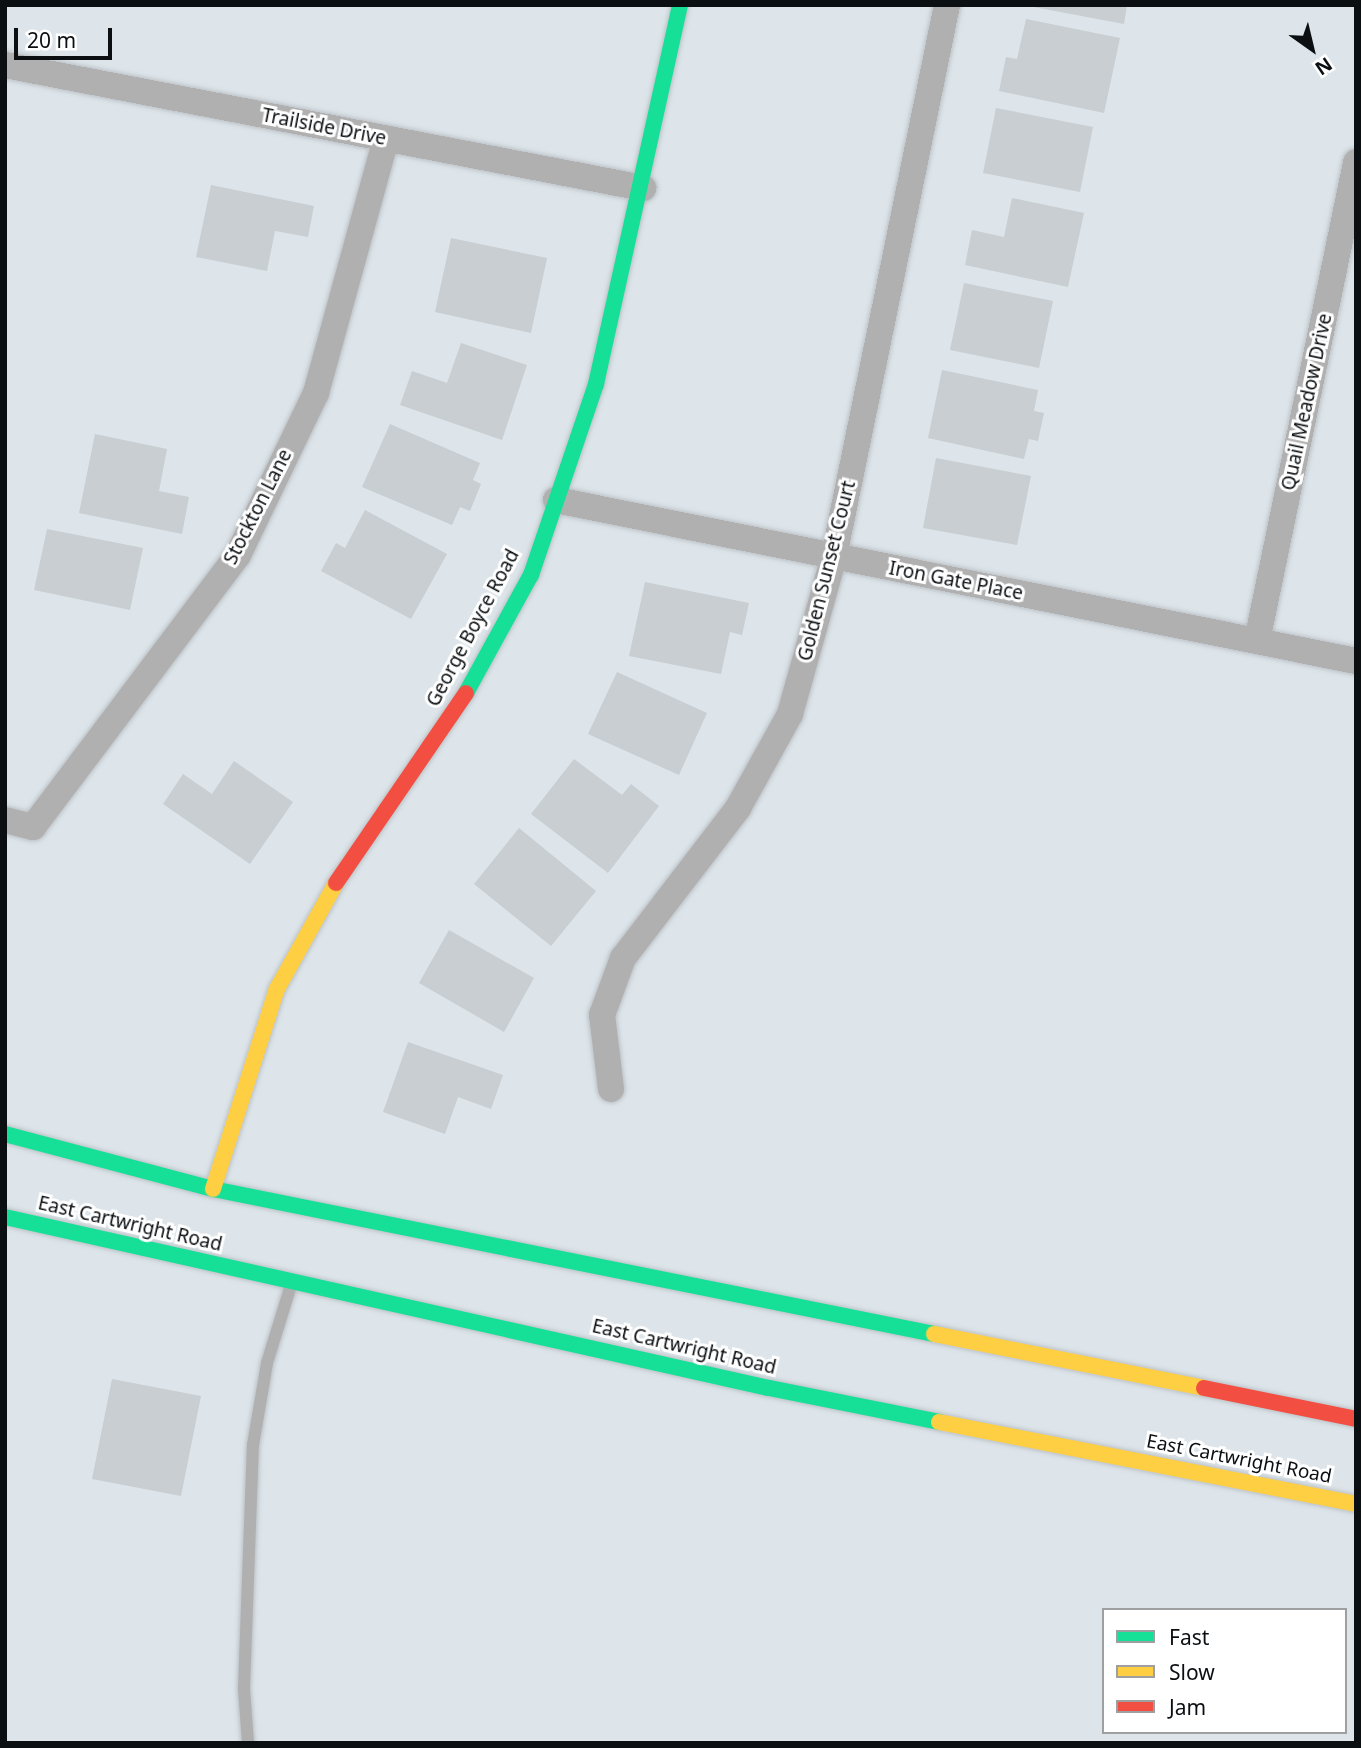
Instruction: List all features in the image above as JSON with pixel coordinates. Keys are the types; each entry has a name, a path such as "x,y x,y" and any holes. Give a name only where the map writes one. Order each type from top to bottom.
{"main road":[{"name":"George Boyce Road","path":"213,1189 277,989 339,877 462,701 531,575 596,384 643,188 680,5"},
{"path":"5,1134 213,1189 1356,1419"},
{"name":"East Cartwright Road","path":"5,1217 769,1388 1356,1504"}],"street":[{"name":"Golden Sunset Court","path":"611,1089 602,1015 623,958 738,808 790,713 834,556 947,5"},
{"name":"Trailside Drive","path":"5,65 643,188"},
{"name":"Stockton Lane","path":"5,820 33,827 238,555 316,393 386,139"},
{"name":"Quail Meadow Drive","path":"1257,641 1356,162"},
{"name":"Iron Gate Place","path":"556,500 1356,661"}],"lane":[{"path":"248,1743 244,1688 253,1444 267,1363 293,1281"}],"building":[{"path":"1023,5 1127,5 1124,24"},
{"path":"1026,19 1120,38 1104,113 999,91 1006,57 1017,59"},
{"path":"996,108 1093,127 1080,192 983,173"},
{"path":"211,185 314,206 308,237 275,231 267,271 196,257"},
{"path":"1012,198 1084,213 1068,287 965,265 972,230 1004,237"},
{"path":"451,238 547,258 531,333 435,312"},
{"path":"964,283 1053,301 1039,368 950,350"},
{"path":"461,343 527,365 502,440 400,405 412,371 447,383"},
{"path":"942,370 1038,390 1034,411 1044,413 1038,441 1029,439 1024,459 928,438"},
{"path":"390,424 480,463 473,480 481,484 470,511 460,507 452,525 362,487"},
{"path":"95,434 167,449 159,491 189,497 182,534 79,513"},
{"path":"936,458 1031,476 1017,545 923,528"},
{"path":"365,510 447,554 411,619 321,571 336,543 345,548"},
{"path":"47,529 143,548 130,610 34,590"},
{"path":"645,582 749,603 742,635 730,632 721,674 629,656"},
{"path":"617,672 707,713 679,775 588,734"},
{"path":"574,759 622,795 631,784 659,806 608,873 531,814"},
{"path":"234,761 293,802 250,864 163,804 183,774 212,794"},
{"path":"519,828 596,891 551,946 474,884"},
{"path":"449,930 534,978 504,1032 419,983"},
{"path":"408,1042 503,1075 491,1109 458,1097 445,1134 383,1112"},
{"path":"112,1379 201,1396 181,1496 92,1479"}],"traffic: fast":[{"path":"466,693 531,575 596,384 680,5"},
{"path":"5,1134 213,1189 934,1334"},
{"path":"5,1217 769,1388 939,1422"}],"traffic: slow":[{"path":"213,1189 277,989 336,883"},
{"path":"934,1334 1204,1388"},
{"path":"939,1422 1356,1504"}],"traffic: jam":[{"path":"336,883 466,693"},
{"path":"1204,1388 1356,1419"}]}
